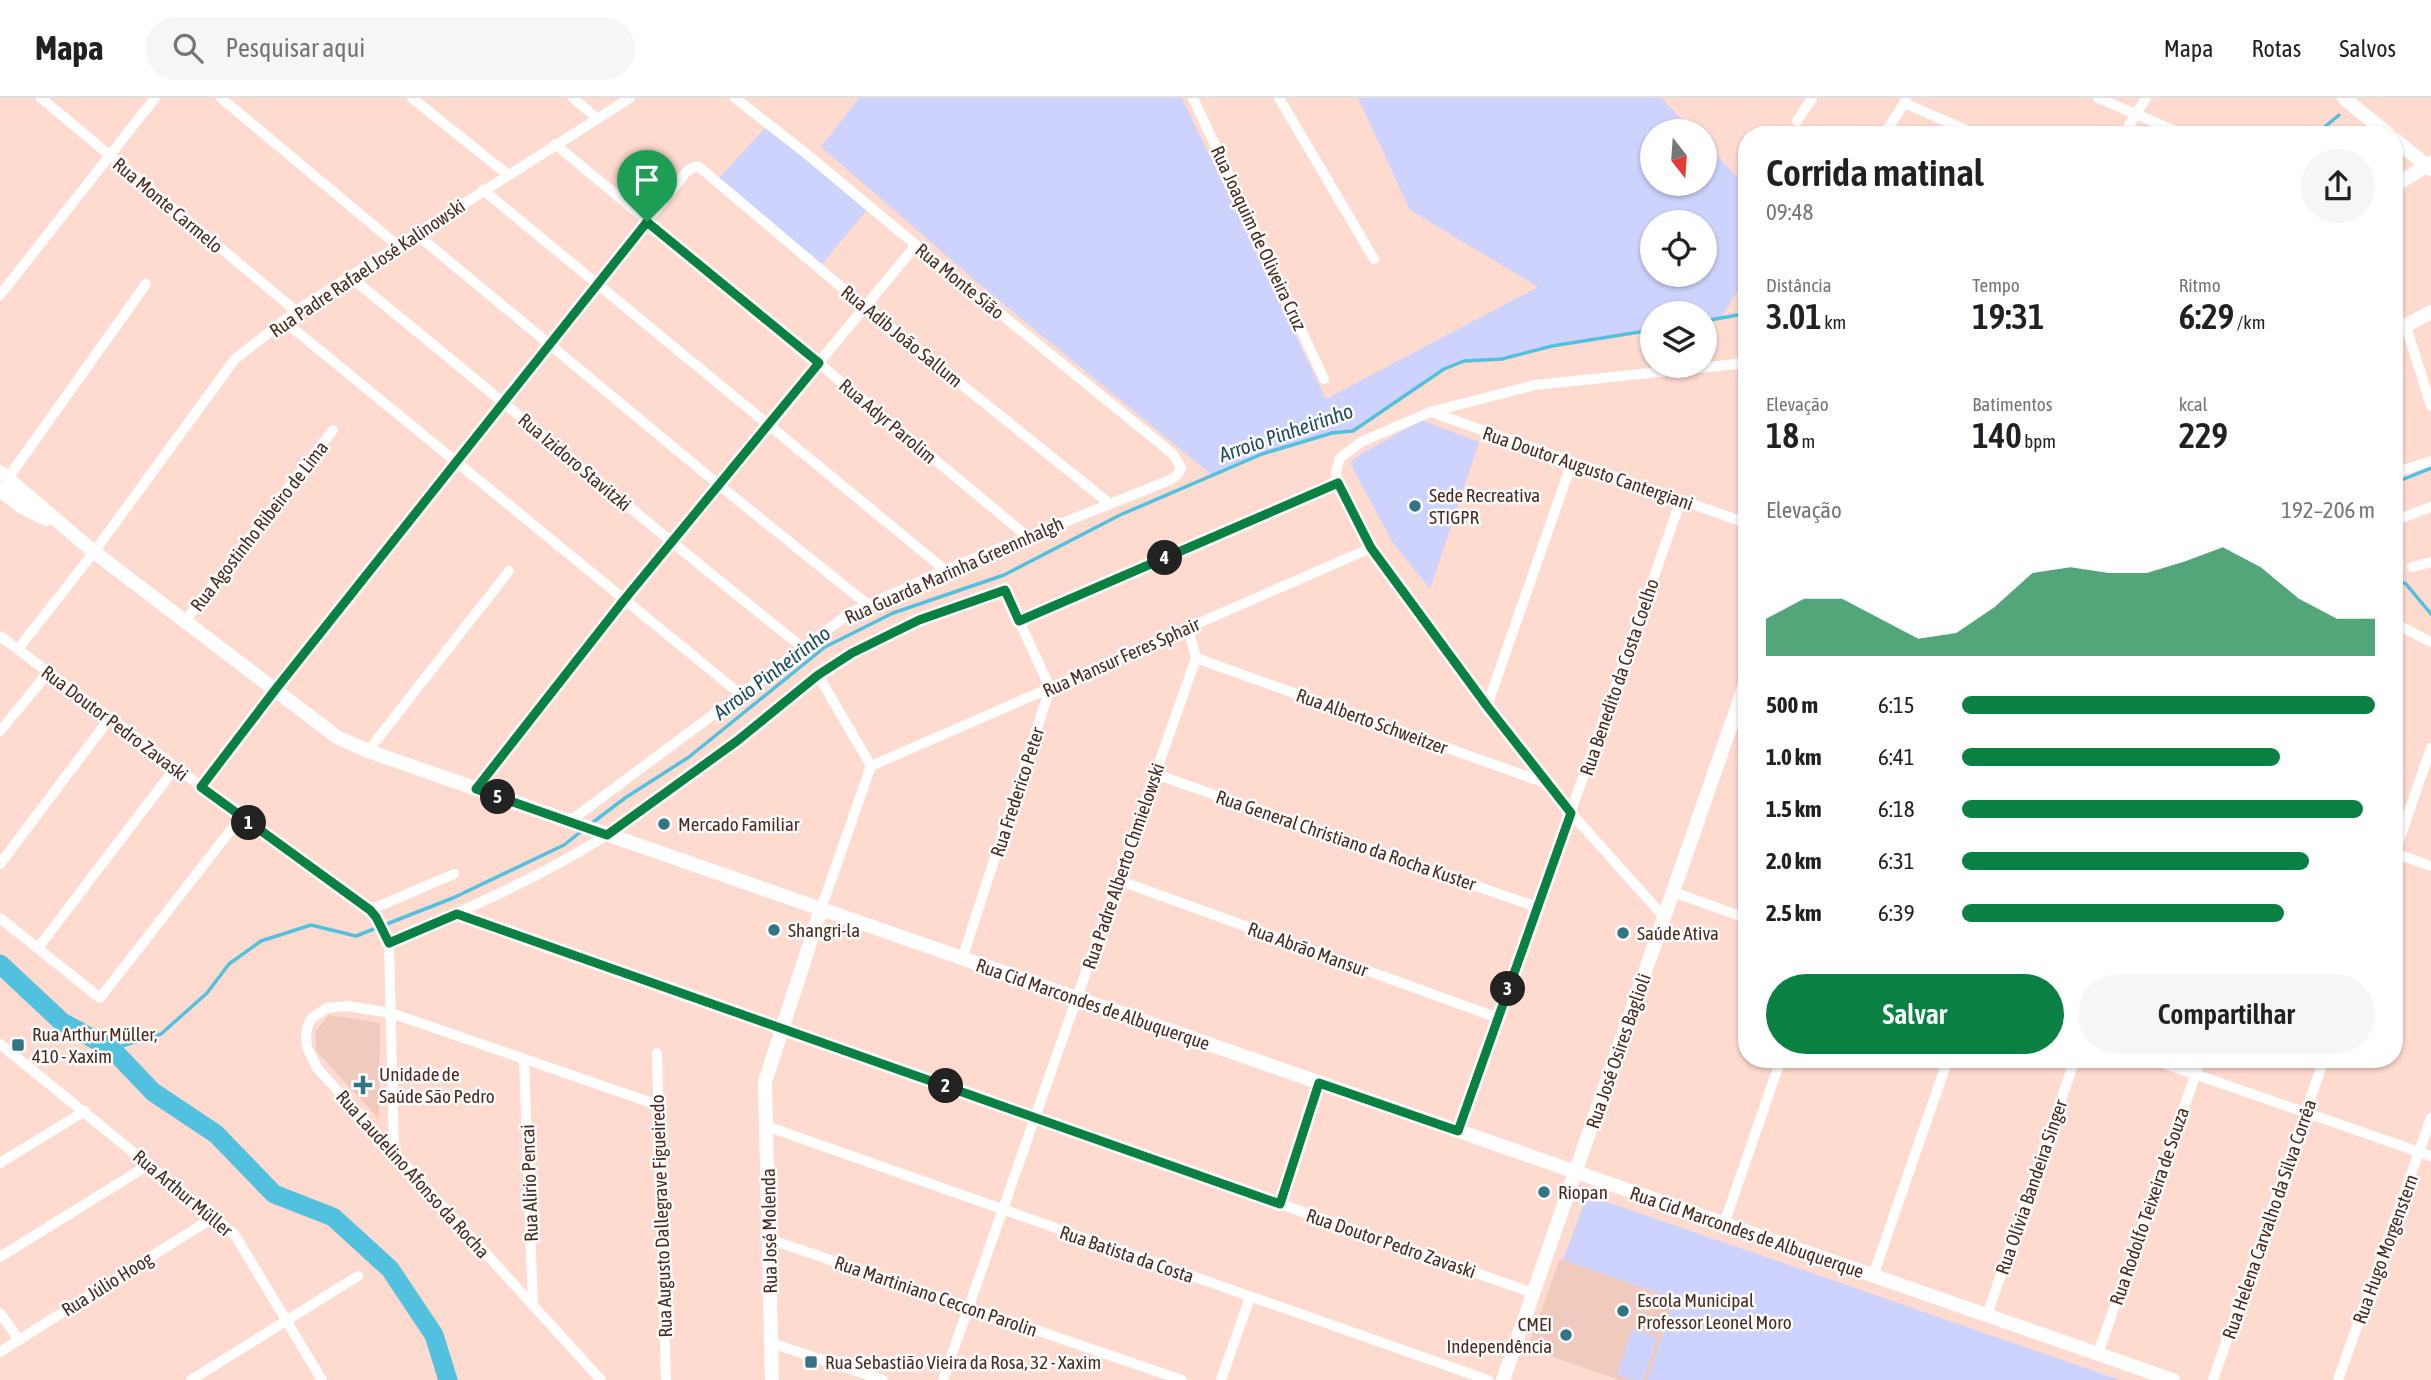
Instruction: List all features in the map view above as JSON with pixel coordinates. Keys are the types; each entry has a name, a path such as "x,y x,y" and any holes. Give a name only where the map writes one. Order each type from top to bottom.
{"street":[{"name":"Rua Monte Carmelo","path":"41,98 296,311"},
{"path":"0,295 155,98"},
{"path":"222,98 397,245"},
{"path":"412,98 507,174"},
{"path":"573,98 597,118"},
{"name":"Rua Padre Rafael José Kalinowski","path":"18,649 94,552 235,359 296,311 629,98"},
{"name":"Rua Monte Sião","path":"735,98 1173,454 1181,468"},
{"name":"Rua Joaquim de Oliveira Cruz","path":"1193,98 1324,379"},
{"path":"1279,98 1374,259"},
{"path":"1797,121 1812,98"},
{"path":"2098,98 2164,126"},
{"path":"2129,126 2146,98"},
{"path":"2344,98 2378,126"},
{"path":"1890,126 1906,100 1959,126"},
{"name":"Rua Adyr Parolim","path":"555,144 1028,537"},
{"path":"2403,146 2429,166 2403,181"},
{"name":"Rua Adib João Sallum","path":"647,222 688,170 698,166 865,307 1109,503"},
{"path":"483,190 945,570"},
{"path":"201,787 647,222"},
{"path":"415,233 868,605"},
{"path":"476,789 624,600 916,245"},
{"name":"Rua Izidoro Stavitzki","path":"349,276 671,543 802,647"},
{"path":"3,480 146,284"},
{"path":"2403,327 2431,312"},
{"path":"284,321 740,694"},
{"path":"2403,336 2431,406"},
{"path":"1664,917 1571,813 1487,706 1371,548 1338,483 1336,472 1340,458 1361,442 1430,412 1535,385 1738,364"},
{"name":"Rua Doutor Augusto Cantergiani","path":"1430,412 1738,520"},
{"name":"Rua Agostinho Ribeiro de Lima","path":"185,621 333,430"},
{"path":"2403,470 2431,461"},
{"path":"1487,706 1572,462"},
{"name":"Rua Guarda Marinha Greennhalgh","path":"573,822 850,613 945,570 1170,480 1181,468"},
{"name":"Rua Cid Marcondes de Albuquerque","path":"3,480 22,507 66,529 337,737 368,751 2173,1380"},
{"path":"1051,688 1019,621 1338,483"},
{"name":"Rua Benedito da Costa Coelho","path":"1458,1131 1681,500"},
{"path":"2403,518 2431,507"},
{"name":"Rua Mansur Feres Sphair","path":"872,766 1371,548"},
{"path":"2412,567 2431,562"},
{"path":"368,751 509,571"},
{"name":"Rua Guarda Marinha Greennhalgh","path":"387,938 457,914 533,876 603,833 737,741 818,675 852,653 919,620 1005,590 1019,621"},
{"path":"1188,628 1196,658"},
{"path":"2403,628 2431,642"},
{"name":"Rua Doutor Pedro Zavaski","path":"0,636 373,913 387,938"},
{"name":"Rua Padre Alberto Chmielowski","path":"943,1380 1196,658"},
{"name":"Rua Alberto Schweitzer","path":"1196,658 1548,783"},
{"path":"0,731 47,673"},
{"path":"782,1028 872,766 818,675"},
{"name":"Rua Frederico Peter","path":"962,959 1051,688"},
{"name":"Rua José Osires Baglioli","path":"1503,1380 1738,705"},
{"path":"0,864 109,719"},
{"path":"2403,828 2431,748"},
{"path":"38,948 175,768"},
{"name":"Rua General Christiano da Rocha Kuster","path":"1155,774 1537,907"},
{"path":"0,918 100,998 241,817"},
{"path":"2403,857 2431,866"},
{"path":"373,913 454,874"},
{"name":"Rua Abrão Mansur","path":"1118,880 1498,1018"},
{"path":"1673,892 1738,915"},
{"name":"Rua Doutor Pedro Zavaski","path":"457,914 1533,1293"},
{"path":"387,938 394,1153"},
{"name":"Rua Laudelino Afonso da Rocha","path":"601,1380 317,1068 309,1055 306,1033 312,1018 327,1008 347,1006 391,1013 658,1105"},
{"name":"Rua José Molenda","path":"772,1380 765,1082 782,1028"},
{"name":"Rua Arthur Müller","path":"0,1044 4,1055 85,1111 235,1234 322,1380"},
{"name":"Rua Augusto Dallegrave Figueiredo","path":"657,1053 666,1380"},
{"name":"Rua Alírio Pencai","path":"524,1060 533,1305"},
{"path":"1724,1224 1778,1068"},
{"path":"1873,1276 1945,1068"},
{"name":"Rua Olívia Bandeira Singer","path":"1987,1315 2072,1068"},
{"path":"2178,1068 2431,1156"},
{"name":"Rua Rodolfo Teixeira de Souza","path":"2098,1354 2198,1068"},
{"name":"Rua Helena Carvalho da Silva Corrêa","path":"2213,1380 2321,1068"},
{"path":"1280,1204 1319,1083"},
{"path":"0,1163 85,1111"},
{"name":"Rua Hugo Morgenstern","path":"2338,1380 2431,1118"},
{"name":"Rua Batista da Costa","path":"766,1126 1488,1380"},
{"path":"0,1257 150,1164"},
{"name":"Rua Júlio Hoog","path":"0,1352 214,1217"},
{"name":"Rua Martiniano Ceccon Parolin","path":"769,1239 1182,1380"},
{"path":"191,1380 358,1276"},
{"path":"1221,1380 1251,1297"},
{"path":"0,1313 19,1340"},
{"path":"771,1343 883,1380"}],"shaded area":[{"path":"859,98 1182,98 1326,399 1538,287 1410,210 1358,98 1661,98 1681,119 1640,119 1640,196 1717,196 1717,156 1738,178 1738,289 1721,318 1717,319 1717,301 1640,301 1640,332 1552,346 1502,359 1464,361 1444,369 1353,431 1332,433 1262,454 1213,476 978,283 821,147"},
{"path":"766,127 868,209 821,265 718,179"},
{"name":"Sede Recreativa STIGPR","path":"1421,420 1479,442 1430,589 1393,543 1351,465 1353,459"},
{"name":"Unidade de Saúde São Pedro","path":"329,1015 380,1023 379,1119 316,1051 316,1031"},
{"path":"1587,1195 2120,1380 1647,1380 1675,1299 1563,1260"},
{"name":"Escola Municipal Professor Leonel Moro","path":"1560,1259 1675,1299 1647,1380 1619,1380 1528,1348"},
{"path":"1632,1329 1658,1337 1643,1380 1617,1375"}],"waterway":[{"name":"Arroio Pinheirinho","path":"2326,126 2339,115"},
{"name":"Arroio Pinheirinho","path":"1717,319 1738,315"},
{"name":"Arroio Pinheirinho","path":"592,823 625,798 689,757 825,647 893,613 1004,575 1120,515 1262,454 1332,433 1353,431 1444,369 1464,361 1502,359 1552,346 1640,332"},
{"path":"2403,479 2431,468"},
{"path":"2403,582 2431,614"},
{"name":"Arroio Pinheirinho","path":"112,1049 161,1034 207,993 229,964 261,941 311,925 356,936 453,898 564,845 583,830"},
{"path":"0,964 62,1022 112,1049 153,1092 216,1134 274,1194 333,1217 390,1269 434,1335 448,1380"}],"place":[{"name":"Sede Recreativa STIGPR","path":"1415,506"},
{"name":"Mercado Familiar","path":"664,824"},
{"name":"Shangri-la","path":"774,930"},
{"name":"Saúde Ativa","path":"1623,933"},
{"name":"Rua Arthur Müller, 410 - Xaxim","path":"18,1045"},
{"name":"Unidade de Saúde São Pedro","path":"363,1085"},
{"name":"Riopan","path":"1544,1192"},
{"name":"Escola Municipal Professor Leonel Moro","path":"1623,1311"},
{"name":"CMEI Independência","path":"1566,1335"},
{"name":"Rua Sebastião Vieira da Rosa, 32 - Xaxim","path":"811,1362"}],"route":[{"path":"647,222 819,363 624,600 476,789 607,835 737,741 818,675 852,653 919,620 1005,590 1019,621 1338,483 1371,548 1487,706 1571,813 1458,1131 1319,1083 1280,1204 457,914 389,943 370,910 201,787 647,222"}]}
